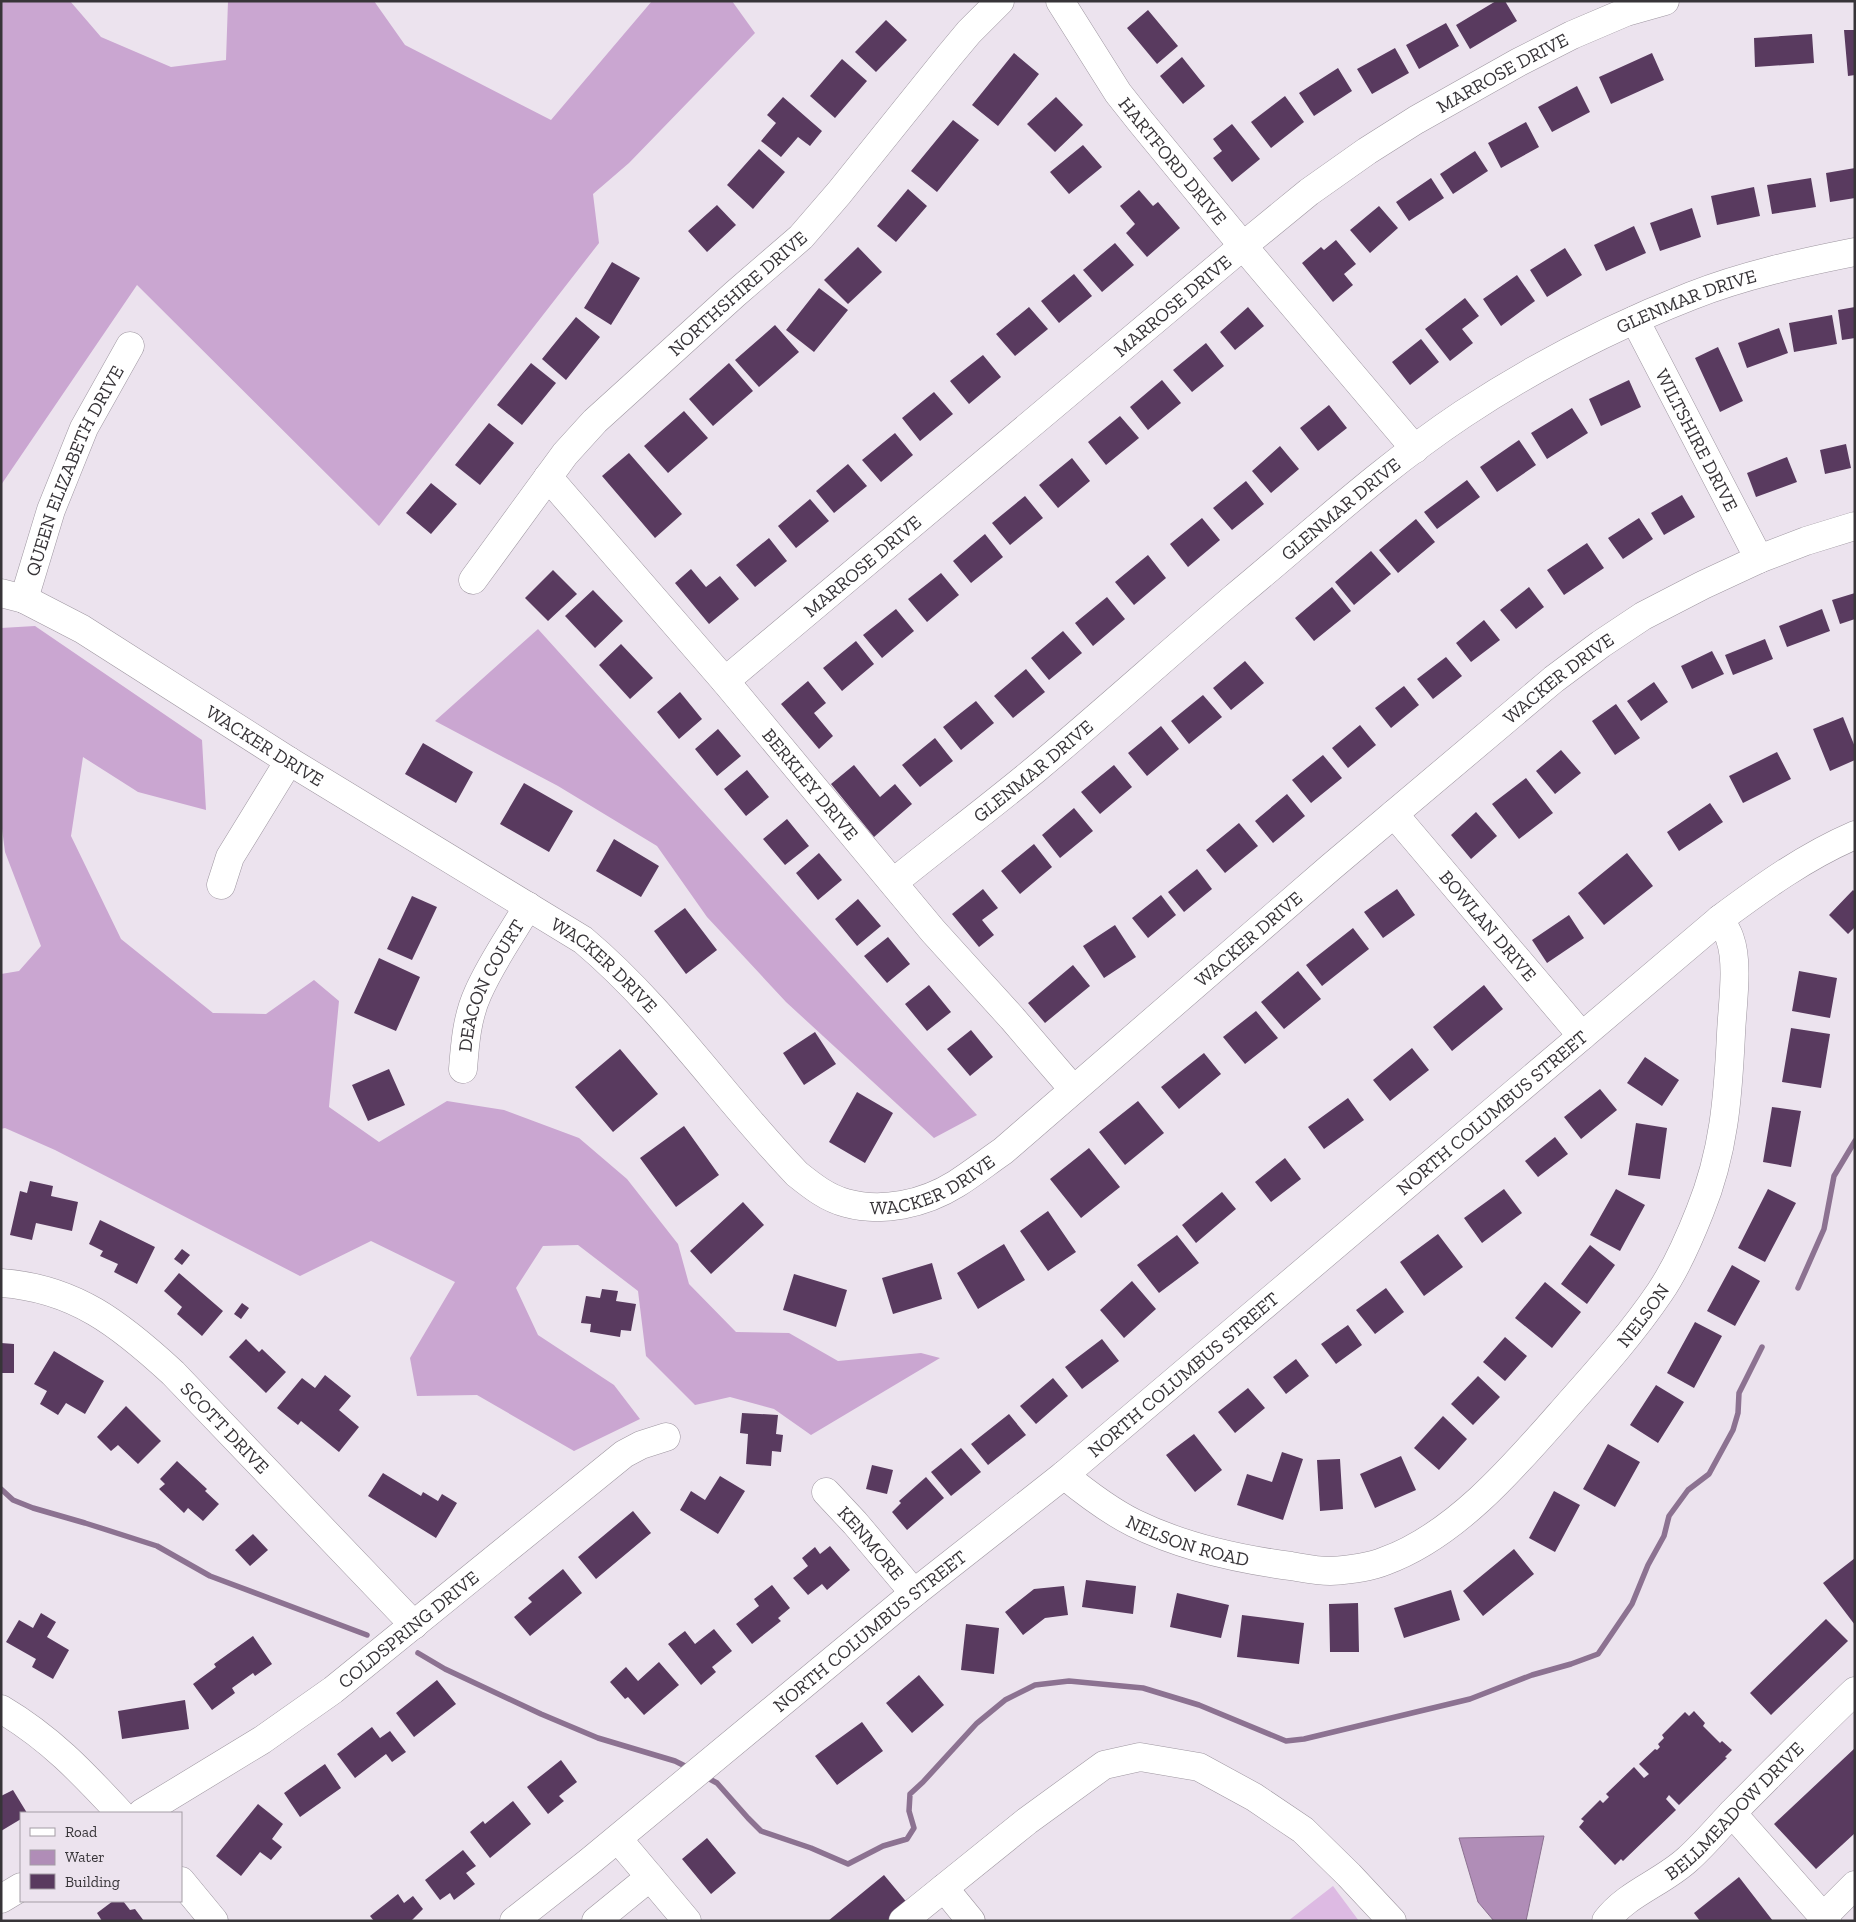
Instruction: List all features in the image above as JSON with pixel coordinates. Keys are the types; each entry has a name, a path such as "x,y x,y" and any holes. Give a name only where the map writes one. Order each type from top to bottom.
{"street":[{"name":"NORTHSHIRE DRIVE","path":"473,580 565,454 595,421 734,294 801,237 840,193 969,32 1000,1"},
{"name":"HARTFORD DRIVE","path":"1060,1 1118,93 1243,246 1415,449"},
{"name":"MARROSE DRIVE","path":"725,680 1309,192 1367,151 1416,120 1519,62 1572,35 1626,12 1665,1"},
{"name":"GLENMAR DRIVE","path":"894,882 1035,769 1190,635 1415,449 1462,414 1564,354 1693,295 1747,277 1855,252"},
{"name":"WILTSHIRE DRIVE","path":"1635,320 1759,559"},
{"name":"QUEEN ELIZABETH DRIVE","path":"13,596 51,510 84,428 130,346"},
{"name":"BERKLEY DRIVE","path":"548,477 725,680 933,931 1073,1089"},
{"name":"WACKER DRIVE","path":"13,596 82,629 289,762 583,940 606,959 646,1001 797,1174 819,1192 845,1203 873,1208 902,1205 930,1197 955,1185 1010,1145 1394,814 1554,679 1601,644 1643,616 1703,585 1759,559 1806,541 1855,526"},
{"path":"221,885 230,857 289,762"},
{"name":"BOWLAN DRIVE","path":"1394,814 1582,1036"},
{"name":"NORTH COLUMBUS STREET","path":"514,1921 618,1839 914,1593 1064,1475 1720,919 1765,886 1815,854 1855,835"},
{"name":"DEACON COURT","path":"463,1069 468,1024 477,994 528,906"},
{"name":"NELSON","path":"1327,1571 1356,1569 1384,1562 1416,1548 1436,1536 1459,1518 1529,1450 1607,1361 1662,1290 1681,1255 1701,1209 1713,1173 1725,1122 1735,969 1731,941 1720,919"},
{"name":"SCOTT DRIVE","path":"1,1283 19,1284 78,1303 105,1317 134,1338 172,1373 414,1625"},
{"name":"COLDSPRING DRIVE","path":"144,1812 262,1740 333,1690 624,1454 641,1445 666,1437"},
{"name":"NELSON ROAD","path":"1064,1475 1107,1508 1132,1522 1167,1537 1213,1552 1269,1563 1327,1571"},
{"name":"KENMORE","path":"826,1492 855,1523 914,1593"},
{"name":"BELLMEADOW DRIVE","path":"1606,1921 1615,1909 1631,1896 1676,1870 1699,1849 1732,1813 1855,1691"},
{"path":"1,1709 52,1743 119,1812"},
{"path":"904,1920 1027,1822 1104,1765 1140,1758 1199,1767 1254,1798 1302,1830 1349,1875 1392,1921"},
{"path":"1732,1813 1826,1918 1855,1885"},
{"path":"618,1839 687,1921"},
{"path":"596,1921 650,1877"},
{"path":"182,1883 214,1921"},
{"path":"1,1899 20,1888"},
{"path":"944,1888 971,1921"}],"shaded area":[{"path":"1,1 70,1 101,37 171,67 226,60 228,1 374,1 405,45 551,120 652,1 732,1 755,33 629,163 593,194 599,243 379,526 137,285 1,485"},
{"path":"35,626 202,740 206,810 138,792 83,757 71,836 121,939 213,1013 266,1014 314,980 339,1001 329,1107 379,1142 447,1101 504,1110 579,1138 627,1179 678,1244 689,1284 736,1332 789,1333 838,1361 921,1353 940,1358 811,1435 774,1409 730,1397 695,1405 646,1356 638,1291 578,1245 543,1246 516,1288 538,1335 614,1385 640,1419 574,1451 477,1395 417,1396 410,1358 455,1282 371,1241 300,1276 55,1150 5,1128 1,1129 1,974 19,971 41,946 5,852 1,821 1,628"},
{"path":"538,629 977,1115 934,1138 786,1002 707,917 657,846 558,786 435,721"},
{"path":"1333,1886 1359,1921 1288,1921"}],"water":[{"path":"1544,1836 1526,1921 1494,1921 1478,1902 1459,1838"}],"building":[{"path":"1496,1 1505,1 1517,21 1470,49 1456,25"},
{"path":"1148,10 1178,46 1157,64 1127,28"},
{"path":"886,20 907,40 876,72 855,52"},
{"path":"1446,23 1459,46 1419,69 1406,45"},
{"path":"1844,30 1855,30 1855,75 1848,76"},
{"path":"1812,34 1814,63 1755,67 1754,38"},
{"path":"1395,48 1409,73 1372,94 1357,69"},
{"path":"1014,53 1039,74 998,126 972,105"},
{"path":"1652,53 1664,80 1611,104 1599,77"},
{"path":"1182,57 1205,86 1183,104 1160,76"},
{"path":"842,59 867,81 835,118 810,96"},
{"path":"1338,68 1352,91 1314,116 1299,93"},
{"path":"1577,86 1590,112 1552,132 1538,107"},
{"path":"1285,96 1304,122 1271,148 1251,122"},
{"path":"783,97 822,131 810,146 798,137 781,157 761,141 776,123 767,115"},
{"path":"1056,97 1083,125 1055,152 1027,124"},
{"path":"953,120 979,140 937,192 911,171"},
{"path":"1526,122 1539,147 1501,168 1488,143"},
{"path":"1232,124 1260,159 1232,182 1213,158 1222,151 1213,139"},
{"path":"1083,145 1102,167 1069,194 1050,172"},
{"path":"759,149 785,172 753,209 727,185"},
{"path":"1475,151 1488,171 1453,194 1440,174"},
{"path":"1855,168 1855,198 1830,202 1826,173"},
{"path":"1431,178 1444,198 1409,221 1396,202"},
{"path":"1811,178 1816,207 1772,214 1767,185"},
{"path":"1754,187 1760,216 1717,225 1711,196"},
{"path":"908,189 927,206 896,242 877,226"},
{"path":"1139,190 1153,206 1158,202 1180,228 1147,257 1126,233 1135,224 1120,206"},
{"path":"717,205 736,225 707,252 688,231"},
{"path":"1379,206 1398,228 1370,253 1350,230"},
{"path":"1692,208 1701,237 1660,251 1650,223"},
{"path":"1634,226 1646,253 1606,271 1594,245"},
{"path":"1336,240 1356,264 1344,274 1353,285 1333,302 1302,263 1321,247 1324,250"},
{"path":"1115,243 1134,265 1102,292 1083,270"},
{"path":"858,247 882,272 848,304 824,280"},
{"path":"1565,248 1582,275 1547,297 1530,270"},
{"path":"612,262 640,278 611,325 584,308"},
{"path":"1074,274 1092,296 1059,323 1041,301"},
{"path":"1517,275 1535,301 1501,326 1483,299"},
{"path":"819,288 848,310 814,352 786,330"},
{"path":"1465,298 1479,316 1462,329 1473,343 1450,361 1425,329"},
{"path":"1029,307 1048,329 1015,356 996,334"},
{"path":"1248,307 1264,326 1235,350 1220,332"},
{"path":"1855,307 1855,338 1842,340 1838,310"},
{"path":"1832,315 1837,344 1794,352 1789,323"},
{"path":"576,317 600,337 566,380 542,359"},
{"path":"775,325 799,352 759,387 735,360"},
{"path":"1779,328 1788,353 1747,368 1738,343"},
{"path":"1421,339 1439,362 1410,385 1392,362"},
{"path":"1206,343 1224,366 1192,392 1173,370"},
{"path":"1718,347 1743,401 1720,412 1695,358"},
{"path":"983,355 1001,377 969,404 950,381"},
{"path":"531,363 556,383 522,425 497,405"},
{"path":"729,363 753,391 713,426 689,399"},
{"path":"1162,380 1181,403 1148,430 1130,407"},
{"path":"1629,380 1641,407 1601,426 1589,399"},
{"path":"934,392 953,414 920,441 902,418"},
{"path":"1329,405 1347,428 1318,451 1300,428"},
{"path":"1572,408 1588,433 1547,459 1531,433"},
{"path":"684,411 708,438 668,473 644,446"},
{"path":"1120,416 1139,438 1106,465 1088,442"},
{"path":"489,423 514,443 480,485 455,465"},
{"path":"895,433 913,455 881,482 862,460"},
{"path":"1519,440 1536,465 1497,492 1480,467"},
{"path":"1846,444 1851,468 1825,474 1820,450"},
{"path":"1280,446 1299,469 1271,493 1252,471"},
{"path":"629,453 682,514 655,538 602,476"},
{"path":"1787,457 1797,482 1756,497 1747,473"},
{"path":"1072,458 1090,481 1058,508 1039,485"},
{"path":"848,464 867,486 834,513 816,491"},
{"path":"1467,480 1480,497 1437,529 1424,512"},
{"path":"1246,481 1264,504 1232,530 1213,508"},
{"path":"431,483 457,504 431,534 406,513"},
{"path":"1682,495 1695,517 1664,535 1651,513"},
{"path":"1025,496 1043,518 1010,545 992,523"},
{"path":"810,499 829,521 796,548 778,526"},
{"path":"1202,518 1220,540 1188,567 1170,544"},
{"path":"1639,518 1653,539 1623,559 1608,538"},
{"path":"1416,519 1435,542 1398,573 1379,550"},
{"path":"985,534 1003,557 971,583 953,561"},
{"path":"769,538 787,561 755,587 736,565"},
{"path":"1587,543 1604,568 1564,595 1547,570"},
{"path":"1371,551 1391,574 1354,605 1335,582"},
{"path":"1148,555 1166,578 1134,605 1115,582"},
{"path":"691,569 706,587 720,576 739,599 709,624 675,583"},
{"path":"553,570 577,594 548,621 525,598"},
{"path":"941,573 959,595 927,622 908,599"},
{"path":"1332,587 1351,611 1314,641 1295,618"},
{"path":"1529,587 1544,607 1516,629 1500,610"},
{"path":"593,590 623,621 595,648 565,616"},
{"path":"1855,593 1855,619 1840,624 1832,600"},
{"path":"1107,597 1125,619 1093,646 1075,623"},
{"path":"896,609 914,631 882,658 863,635"},
{"path":"1822,609 1830,631 1787,647 1779,626"},
{"path":"1484,620 1500,640 1471,662 1456,643"},
{"path":"1063,631 1082,653 1049,680 1031,658"},
{"path":"1765,639 1773,659 1733,675 1725,655"},
{"path":"856,641 874,664 842,691 823,668"},
{"path":"621,644 653,678 630,699 599,665"},
{"path":"1712,651 1724,674 1692,689 1681,666"},
{"path":"1446,657 1462,676 1433,699 1417,679"},
{"path":"1245,661 1264,683 1231,710 1213,688"},
{"path":"1026,669 1045,692 1013,718 994,696"},
{"path":"808,681 826,703 814,713 833,736 819,749 781,704"},
{"path":"1654,682 1668,702 1641,721 1627,701"},
{"path":"1404,686 1419,705 1391,728 1375,708"},
{"path":"680,692 702,719 679,739 657,712"},
{"path":"1203,695 1222,717 1189,744 1171,721"},
{"path":"976,701 994,723 961,750 943,727"},
{"path":"1616,704 1640,738 1615,755 1592,721"},
{"path":"1843,717 1855,747 1855,760 1830,771 1813,729"},
{"path":"1360,725 1376,745 1348,768 1332,748"},
{"path":"1161,726 1179,749 1147,776 1128,753"},
{"path":"718,729 741,756 717,776 695,749"},
{"path":"935,738 953,761 920,787 902,765"},
{"path":"423,743 473,772 456,803 405,774"},
{"path":"1561,750 1581,773 1555,794 1536,771"},
{"path":"1777,752 1791,779 1743,803 1729,776"},
{"path":"1323,755 1342,778 1311,803 1292,780"},
{"path":"854,765 880,797 895,784 912,804 874,837 831,784"},
{"path":"1114,765 1132,787 1100,814 1081,792"},
{"path":"747,770 769,797 746,816 724,789"},
{"path":"1526,778 1553,813 1519,839 1492,804"},
{"path":"524,783 573,811 549,852 500,824"},
{"path":"1287,794 1305,816 1273,843 1255,821"},
{"path":"1710,803 1723,822 1679,851 1667,832"},
{"path":"1074,808 1093,831 1060,858 1042,835"},
{"path":"1476,812 1497,836 1471,859 1451,835"},
{"path":"787,819 809,846 785,865 763,839"},
{"path":"1239,823 1258,846 1225,873 1206,850"},
{"path":"614,839 659,866 641,897 596,871"},
{"path":"1034,844 1052,867 1020,894 1001,871"},
{"path":"819,853 842,880 818,900 796,873"},
{"path":"1627,853 1653,886 1604,925 1578,893"},
{"path":"1197,869 1212,889 1184,912 1168,892"},
{"path":"983,889 998,908 982,920 994,935 979,947 952,914"},
{"path":"1397,889 1415,915 1383,938 1364,912"},
{"path":"1853,890 1855,892 1855,927 1848,934 1829,915"},
{"path":"1161,895 1176,915 1148,938 1132,918"},
{"path":"412,896 437,907 412,960 387,949"},
{"path":"858,899 881,926 857,946 835,919"},
{"path":"685,908 717,950 686,974 654,931"},
{"path":"1569,915 1584,938 1547,963 1532,940"},
{"path":"1115,925 1136,957 1104,978 1083,946"},
{"path":"1353,928 1369,949 1322,986 1306,965"},
{"path":"888,937 910,964 887,983 864,956"},
{"path":"379,958 420,977 396,1031 354,1013"},
{"path":"1073,965 1090,986 1045,1023 1028,1003"},
{"path":"1298,971 1321,999 1284,1029 1261,1002"},
{"path":"1799,971 1837,978 1830,1018 1792,1011"},
{"path":"929,985 951,1012 927,1031 905,1004"},
{"path":"1484,985 1503,1009 1452,1051 1433,1027"},
{"path":"1256,1011 1278,1038 1245,1064 1223,1037"},
{"path":"1791,1028 1830,1034 1821,1088 1782,1082"},
{"path":"971,1030 993,1057 970,1076 947,1049"},
{"path":"815,1032 836,1064 804,1085 783,1053"},
{"path":"1412,1048 1429,1070 1390,1101 1373,1080"},
{"path":"620,1049 658,1094 613,1132 575,1087"},
{"path":"1204,1053 1221,1074 1179,1109 1161,1087"},
{"path":"1645,1057 1679,1080 1662,1106 1627,1083"},
{"path":"389,1069 405,1105 368,1121 352,1085"},
{"path":"1600,1089 1617,1110 1581,1139 1564,1117"},
{"path":"857,1092 893,1113 865,1163 829,1142"},
{"path":"1348,1098 1364,1120 1324,1149 1308,1127"},
{"path":"1138,1101 1164,1133 1125,1165 1099,1132"},
{"path":"1772,1107 1801,1111 1791,1167 1763,1162"},
{"path":"1636,1123 1667,1128 1660,1179 1628,1175"},
{"path":"684,1126 719,1175 676,1207 640,1158"},
{"path":"1555,1137 1568,1154 1538,1177 1525,1161"},
{"path":"1089,1148 1120,1187 1081,1218 1050,1179"},
{"path":"1285,1158 1301,1179 1271,1202 1255,1182"},
{"path":"30,1181 53,1186 51,1196 78,1202 72,1231 36,1223 32,1240 10,1235 20,1191 27,1193"},
{"path":"1504,1189 1522,1213 1482,1243 1464,1218"},
{"path":"1616,1189 1645,1205 1620,1251 1590,1235"},
{"path":"1768,1189 1796,1203 1765,1262 1738,1248"},
{"path":"1222,1192 1236,1209 1196,1243 1182,1225"},
{"path":"743,1202 764,1225 711,1274 690,1251"},
{"path":"1048,1211 1076,1252 1048,1271 1020,1231"},
{"path":"100,1220 155,1247 137,1284 114,1272 118,1264 100,1256 103,1251 89,1244"},
{"path":"1438,1234 1463,1267 1424,1296 1400,1262"},
{"path":"1177,1235 1199,1263 1159,1293 1137,1265"},
{"path":"1004,1244 1025,1280 978,1309 957,1273"},
{"path":"1590,1245 1615,1265 1587,1304 1561,1284"},
{"path":"182,1249 190,1255 182,1265 174,1259"},
{"path":"932,1263 942,1299 893,1314 882,1278"},
{"path":"1732,1265 1760,1281 1735,1326 1707,1311"},
{"path":"179,1273 223,1311 202,1336 177,1314 182,1307 164,1291"},
{"path":"794,1274 847,1290 836,1327 783,1310"},
{"path":"1132,1281 1156,1309 1124,1338 1100,1310"},
{"path":"1545,1282 1581,1312 1552,1348 1515,1318"},
{"path":"1386,1288 1404,1312 1375,1334 1356,1310"},
{"path":"602,1289 618,1291 616,1301 636,1304 631,1331 621,1330 620,1337 590,1332 591,1324 581,1323 586,1296 600,1298"},
{"path":"242,1303 249,1308 241,1319 234,1314"},
{"path":"1695,1322 1722,1336 1694,1388 1667,1373"},
{"path":"1348,1325 1362,1345 1336,1364 1321,1344"},
{"path":"1505,1337 1527,1356 1505,1381 1483,1362"},
{"path":"246,1339 259,1352 262,1349 286,1372 266,1393 229,1357"},
{"path":"1102,1339 1119,1361 1082,1389 1065,1367"},
{"path":"1,1343 14,1344 14,1373 1,1373"},
{"path":"54,1351 104,1381 85,1414 66,1403 58,1415 40,1404 47,1391 34,1384"},
{"path":"1296,1359 1309,1376 1286,1394 1273,1377"},
{"path":"325,1375 351,1396 339,1410 359,1427 339,1452 301,1421 298,1425 277,1408 302,1378 315,1388"},
{"path":"1478,1376 1500,1397 1473,1425 1451,1404"},
{"path":"1053,1378 1068,1396 1036,1424 1020,1406"},
{"path":"1656,1385 1684,1402 1658,1443 1630,1425"},
{"path":"1248,1388 1265,1408 1235,1433 1218,1412"},
{"path":"126,1406 161,1441 138,1464 118,1445 111,1451 97,1437"},
{"path":"742,1413 778,1415 776,1434 783,1435 781,1452 772,1451 771,1466 746,1464 748,1434 740,1433"},
{"path":"1009,1414 1026,1435 988,1465 971,1444"},
{"path":"1443,1416 1467,1439 1439,1470 1414,1448"},
{"path":"1194,1434 1222,1470 1195,1492 1166,1455"},
{"path":"1608,1444 1640,1462 1615,1507 1583,1489"},
{"path":"961,1448 981,1472 951,1496 931,1472"},
{"path":"1282,1452 1303,1459 1283,1520 1237,1505 1247,1474 1272,1482"},
{"path":"1401,1456 1416,1490 1375,1508 1360,1474"},
{"path":"1340,1459 1343,1509 1320,1511 1317,1460"},
{"path":"177,1461 207,1489 205,1491 219,1504 203,1521 188,1508 184,1513 159,1489 165,1484 160,1479"},
{"path":"872,1465 893,1470 887,1494 866,1489"},
{"path":"383,1473 421,1496 423,1492 438,1501 442,1494 457,1503 436,1538 368,1496"},
{"path":"720,1476 745,1491 718,1534 680,1510 691,1491 705,1500"},
{"path":"926,1477 944,1498 907,1530 892,1512 901,1503 899,1501"},
{"path":"1554,1491 1580,1505 1555,1552 1529,1538"},
{"path":"633,1511 651,1533 596,1579 578,1557"},
{"path":"253,1534 268,1550 250,1566 235,1550"},
{"path":"830,1546 850,1570 827,1590 822,1584 808,1595 793,1578 808,1566 802,1558 815,1547 820,1554"},
{"path":"1514,1549 1534,1574 1483,1616 1463,1591"},
{"path":"1855,1558 1855,1625 1823,1583"},
{"path":"563,1569 582,1593 530,1636 514,1617 532,1602 528,1598"},
{"path":"1086,1580 1136,1586 1133,1614 1082,1607"},
{"path":"772,1585 790,1608 778,1618 781,1621 752,1644 736,1624 759,1606 754,1599"},
{"path":"1064,1586 1068,1615 1045,1618 1023,1635 1005,1612 1034,1589"},
{"path":"1451,1590 1460,1620 1404,1638 1394,1608"},
{"path":"1177,1593 1229,1605 1221,1638 1170,1627"},
{"path":"1358,1603 1359,1652 1330,1652 1329,1604"},
{"path":"41,1613 56,1622 47,1637 69,1650 53,1679 32,1667 36,1659 6,1642 19,1620 33,1628"},
{"path":"1242,1615 1304,1623 1299,1664 1237,1657"},
{"path":"1826,1619 1848,1641 1771,1715 1750,1693"},
{"path":"966,1624 999,1628 994,1674 961,1670"},
{"path":"714,1629 732,1651 712,1667 716,1672 701,1685 668,1644 685,1631 695,1644"},
{"path":"253,1636 272,1664 255,1676 253,1673 232,1688 235,1693 212,1710 193,1684 216,1667 214,1664"},
{"path":"659,1662 679,1685 644,1715 628,1697 625,1699 610,1682 626,1667 638,1681"},
{"path":"919,1675 944,1705 912,1733 886,1703"},
{"path":"437,1680 456,1704 414,1737 396,1713"},
{"path":"185,1700 189,1729 122,1739 118,1711"},
{"path":"1694,1711 1705,1723 1703,1726 1720,1743 1722,1741 1732,1750 1725,1757 1727,1758 1679,1805 1669,1795 1666,1799 1676,1810 1623,1861 1621,1859 1615,1865 1579,1827 1584,1821 1581,1819 1600,1800 1603,1803 1609,1797 1606,1794 1634,1767 1644,1778 1649,1774 1639,1764 1655,1749 1657,1750 1660,1747 1658,1744 1664,1738 1662,1735 1685,1712 1689,1716"},
{"path":"862,1722 883,1751 837,1785 815,1756"},
{"path":"372,1727 380,1738 390,1731 406,1752 392,1762 386,1754 355,1778 337,1754"},
{"path":"1855,1748 1855,1833 1816,1869 1774,1824"},
{"path":"561,1760 577,1782 559,1796 564,1801 548,1814 527,1787"},
{"path":"325,1764 341,1788 300,1817 284,1793"},
{"path":"13,1790 26,1812 20,1812 20,1820 1,1831 1,1796"},
{"path":"513,1801 531,1824 490,1858 470,1832 483,1821 485,1824"},
{"path":"258,1804 283,1824 272,1839 282,1847 271,1860 260,1852 241,1876 216,1856"},
{"path":"707,1838 736,1873 711,1894 682,1859"},
{"path":"463,1850 476,1866 466,1873 475,1884 454,1900 450,1893 440,1900 425,1880"},
{"path":"884,1875 909,1905 889,1921 828,1921"},
{"path":"1739,1877 1773,1921 1700,1921 1694,1913"},
{"path":"398,1894 404,1903 413,1896 423,1909 411,1921 374,1921 370,1916"},
{"path":"112,1902 124,1902 130,1910 135,1909 144,1921 102,1921 97,1913"}],"waterway":[{"path":"1798,1288 1824,1229 1834,1176 1855,1141"},
{"path":"704,1776 717,1783 761,1831 811,1848 848,1864 883,1846 907,1839 914,1828 909,1811 910,1794 977,1723 1005,1700 1035,1685 1069,1681 1143,1688 1199,1705 1286,1741 1304,1739 1470,1699 1532,1675 1598,1654 1632,1604 1648,1565 1664,1536 1669,1516 1688,1490 1709,1474 1733,1430 1738,1413 1739,1393 1762,1347"},
{"path":"1,1489 13,1500 33,1508 157,1546 210,1576 367,1635"},
{"path":"418,1653 445,1669 541,1714 598,1738 675,1761 689,1768"}]}
